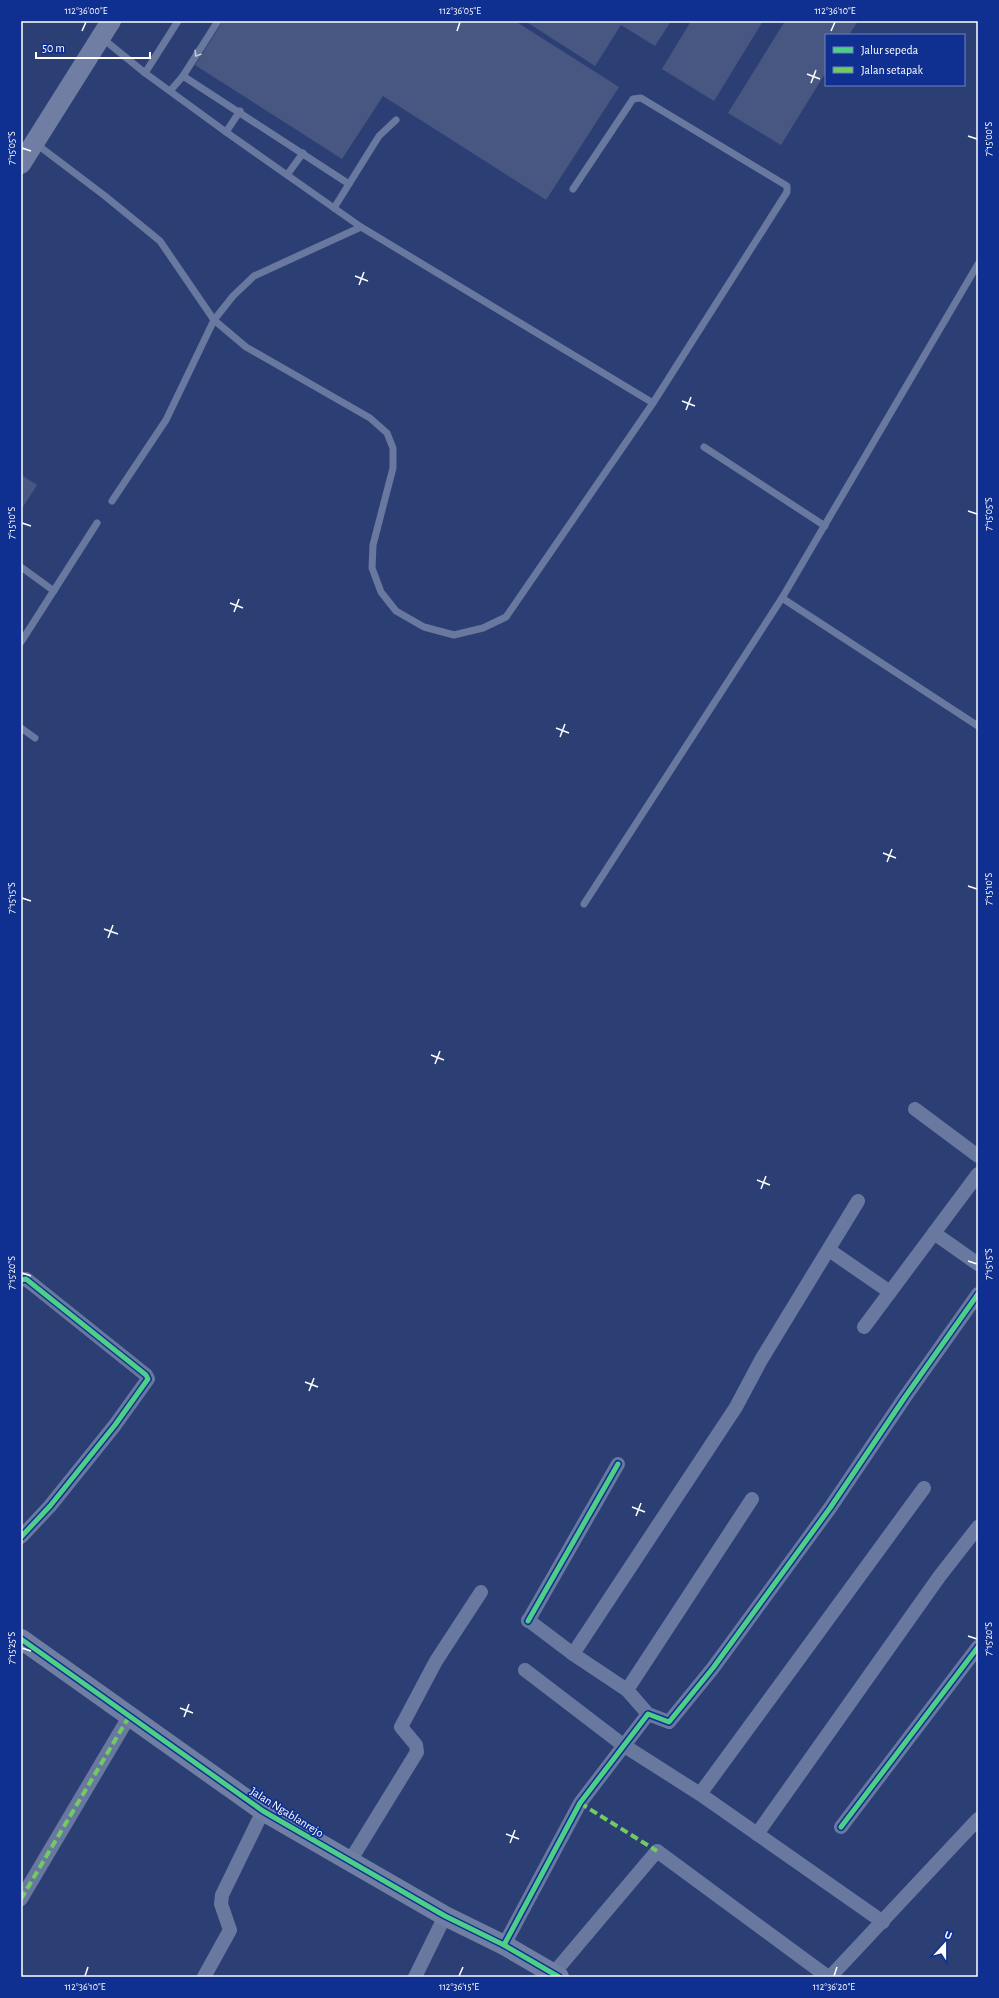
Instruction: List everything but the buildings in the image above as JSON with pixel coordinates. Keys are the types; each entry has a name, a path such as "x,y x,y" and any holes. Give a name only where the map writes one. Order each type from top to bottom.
{"street":[{"path":"21,164 106,29"},
{"path":"916,1109 978,1156"},
{"path":"864,1327 978,1174"},
{"path":"573,1654 736,1407 761,1360 858,1201"},
{"path":"934,1233 978,1264"},
{"path":"828,1250 890,1292"},
{"path":"21,1280 26,1279 146,1374 148,1379 115,1425 50,1506 21,1537"},
{"path":"618,1464 528,1620 573,1654 628,1690 648,1714 669,1722 712,1668 830,1508 905,1397 978,1294"},
{"path":"700,1794 924,1488"},
{"path":"628,1690 752,1499"},
{"path":"757,1834 938,1577 978,1527"},
{"path":"350,1861 417,1752 416,1745 401,1727 436,1661 481,1592"},
{"name":"Jalan Ngablanrejo","path":"21,1639 263,1811 445,1916 504,1945 556,1975"},
{"path":"841,1827 978,1647"},
{"path":"524,1670 623,1745 700,1794 883,1922"},
{"path":"504,1945 580,1803 648,1714"},
{"path":"21,1898 130,1715"},
{"path":"204,1977 230,1930 221,1904 222,1895 263,1811"},
{"path":"556,1975 657,1851 829,1977 883,1922 978,1819"},
{"path":"415,1977 445,1916"}],"lane":[{"path":"145,73 178,21"},
{"path":"171,90 183,76 218,21"},
{"path":"106,29 145,73 171,90 226,132 361,227 654,403"},
{"path":"183,76 240,111 348,184"},
{"path":"35,143 94,187 160,241 214,320 246,347 370,418 388,433 392,448 393,468 373,545 372,568 381,592 396,611 424,626 454,635 483,628 506,617 654,403 785,198 787,186 637,97 633,99 573,189"},
{"path":"226,132 240,111"},
{"path":"334,208 380,136 396,120"},
{"path":"287,175 303,154"},
{"path":"112,501 166,420 214,320 233,296 254,276 361,227"},
{"path":"584,904 782,598 976,273 978,264"},
{"path":"704,447 825,526"},
{"path":"21,642 97,523"},
{"path":"21,567 54,591"},
{"path":"782,598 978,726"},
{"path":"21,728 35,738"}],"marked path":[{"path":"21,1899 130,1715"},
{"path":"580,1803 657,1851"}],"cycle path":[{"path":"21,1280 26,1279 146,1375 148,1379 115,1425 50,1506 21,1537"},
{"path":"504,1945 580,1803 648,1714 669,1722 713,1668 830,1508 905,1397 978,1294"},
{"path":"528,1621 618,1464"},
{"path":"21,1639 263,1811 445,1916 504,1945 559,1977"},
{"path":"841,1827 978,1647"}]}
